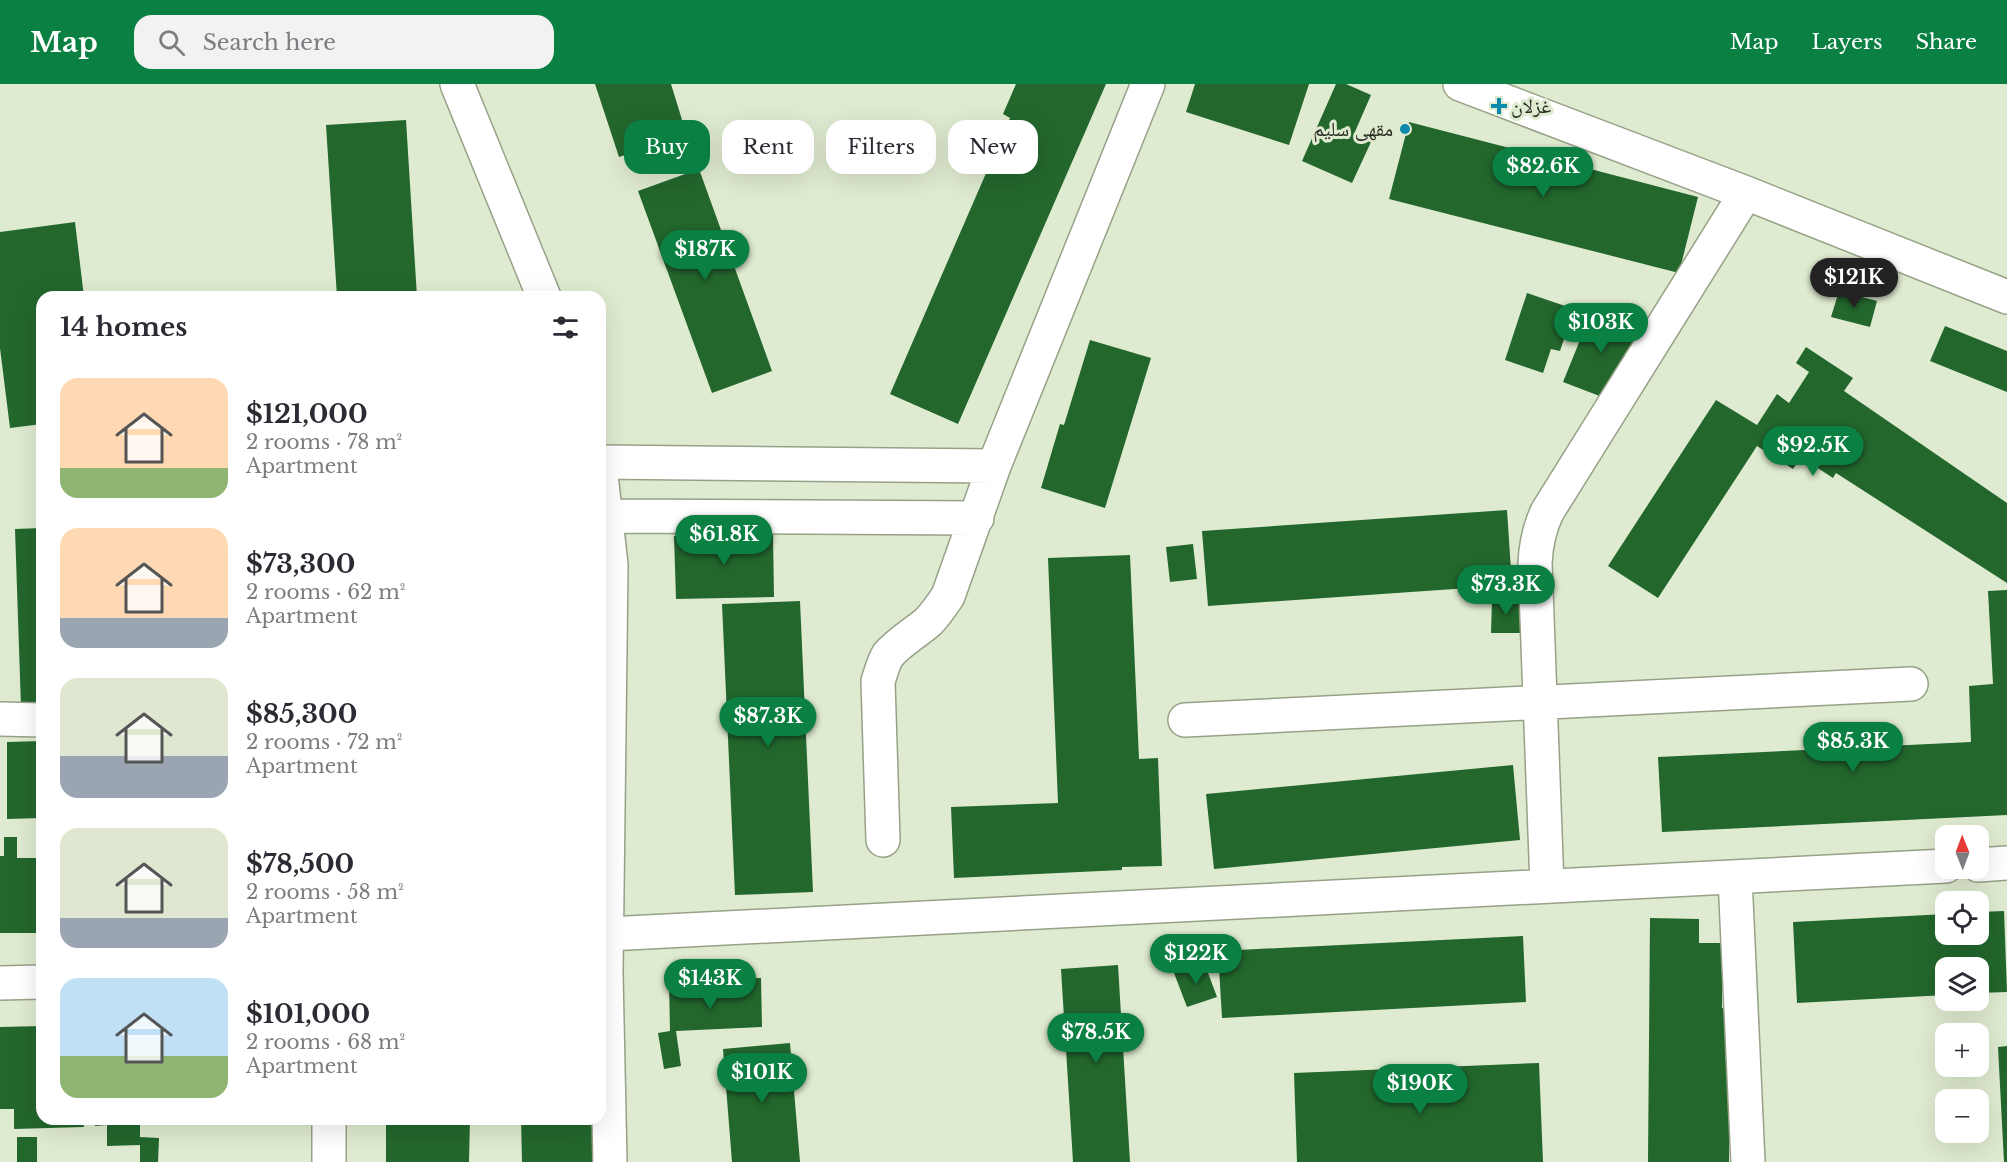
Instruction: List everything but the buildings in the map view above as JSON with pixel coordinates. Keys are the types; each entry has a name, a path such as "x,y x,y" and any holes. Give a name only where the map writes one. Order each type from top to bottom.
{"street":[{"path":"457,84 542,291"},
{"path":"883,840 878,681 882,668 887,657 897,646 930,620 948,596 994,466 1148,84"},
{"path":"1460,84 1746,193 2007,297"},
{"path":"1547,886 1535,562 1540,527 1547,512 1746,193"},
{"path":"606,464 994,466"},
{"path":"606,698 611,566 606,516 977,518"},
{"path":"1185,720 1911,684"},
{"path":"0,719 36,720"},
{"path":"606,794 608,933 606,949"},
{"path":"1989,864 2007,863"},
{"path":"608,933 1935,867"},
{"path":"1735,877 1748,1162"},
{"path":"0,983 36,982"},
{"path":"606,1054 610,1162"},
{"path":"329,1125 329,1162"}],"place":[{"name":"غزلان","path":"1499,106"},
{"name":"مقهى سليم","path":"1405,129"}]}
